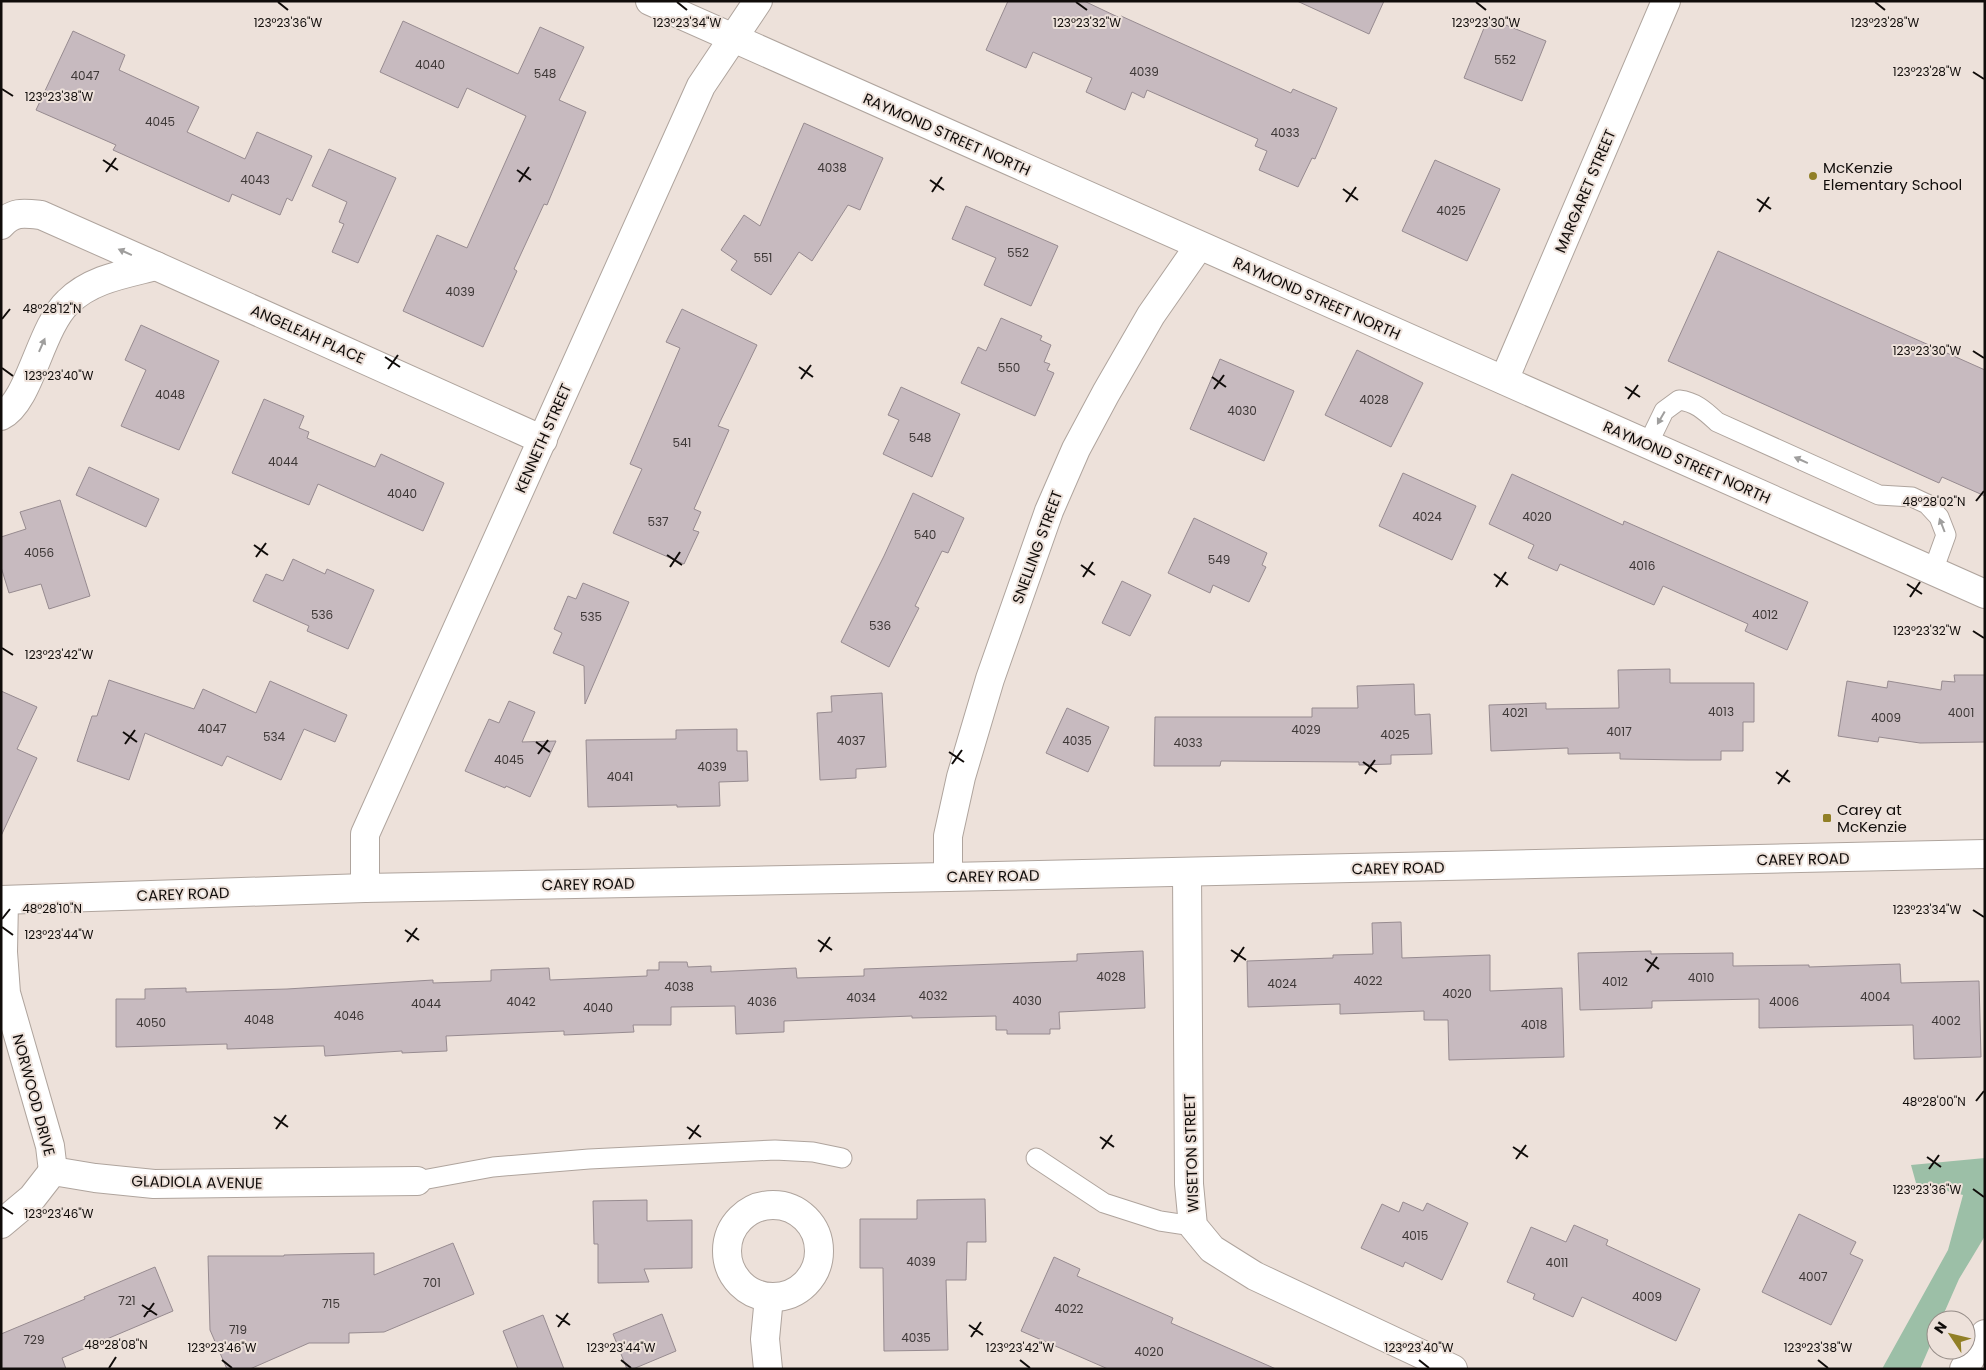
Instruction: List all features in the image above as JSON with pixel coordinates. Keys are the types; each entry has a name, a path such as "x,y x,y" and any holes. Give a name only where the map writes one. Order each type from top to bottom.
{"street":[{"name":"RAYMOND STREET NORTH","path":"650,1 1985,594"},
{"name":"KENNETH STREET","path":"365,888 365,834 701,86 758,1"},
{"name":"MARGARET STREET","path":"1504,380 1666,1"},
{"name":"ANGELEAH PLACE","path":"1,225 8,216 22,212 41,215 543,440"},
{"name":"SNELLING STREET","path":"948,877 948,836 961,776 990,679 1048,511 1076,449 1106,393 1151,315 1199,246"},
{"path":"1,416 16,404 54,318 68,302 85,289 110,277 156,266"},
{"name":"CAREY ROAD","path":"3,900 365,888 1985,854"},
{"name":"WISETON STREET","path":"1187,872 1189,1184 1193,1226 1212,1249 1255,1276 1453,1369"},
{"name":"NORWOOD DRIVE","path":"3,900 3,952 6,993 50,1146 53,1171"},
{"path":"1,1224 32,1198 53,1171"},
{"name":"GLADIOLA AVENUE","path":"53,1171 95,1178 154,1184 417,1180"},
{"path":"768,1369 765,1339 769,1297"},
{"path":"1964,1369 1985,1334"}],"lane":[{"path":"1648,444 1664,412 1679,400 1689,401 1700,407 1716,422 1879,495 1912,497 1928,504 1939,517 1946,535 1934,571"},
{"path":"417,1180 493,1167 589,1159 775,1150 813,1152 842,1158"},
{"path":"1036,1158 1104,1202 1160,1221 1193,1226"}],"green space":[{"path":"1985,1158 1985,1236 1959,1279 1945,1310 1926,1310 1926,1355 1920,1369 1882,1369 1948,1250 1963,1195 1916,1183 1911,1165"}],"building":[{"path":"1008,1 1084,1 1291,93 1293,89 1337,108 1315,159 1312,158 1298,187 1259,170 1267,151 1255,146 1258,139 1147,90 1144,98 1132,92 1125,110 1086,92 1092,78 1033,52 1026,68 986,50"},
{"path":"1297,1 1384,1 1369,34"},
{"path":"1488,18 1546,41 1522,101 1464,78"},
{"path":"403,21 518,74 540,27 584,47 559,100 586,112 547,205 544,204 514,269 517,271 483,347 403,311 437,235 467,248 526,116 467,88 458,108 380,72"},
{"path":"73,31 125,55 119,70 199,107 187,132 245,159 257,132 312,156 292,201 287,198 280,215 232,194 229,202 113,150 116,145 36,110"},
{"path":"804,123 883,158 860,210 848,205 812,261 799,252 771,295 731,270 737,261 721,250 744,215 760,226"},
{"path":"329,149 396,178 358,263 332,252 344,224 339,222 347,202 312,186"},
{"path":"1435,160 1500,189 1467,261 1402,231"},
{"path":"966,206 1058,246 1031,306 984,285 996,258 952,239"},
{"path":"1718,251 1985,370 1985,496 1942,477 1939,483 1668,361"},
{"path":"682,309 757,345 718,426 729,430 694,509 701,512 693,530 699,532 684,564 613,533 642,469 630,464 680,348 666,342"},
{"path":"1001,318 1042,336 1040,340 1051,345 1044,362 1050,364 1047,370 1054,373 1035,416 961,383 978,347 986,351"},
{"path":"141,325 219,361 179,450 121,426 146,370 125,360"},
{"path":"1357,350 1423,383 1391,447 1325,415"},
{"path":"1220,359 1294,391 1264,461 1190,429"},
{"path":"901,387 960,414 932,477 883,454 899,420 888,415"},
{"path":"264,399 304,416 299,428 309,432 307,438 375,467 381,454 444,483 423,531 318,484 309,505 232,473"},
{"path":"89,467 159,499 146,527 76,495"},
{"path":"1403,473 1476,506 1452,560 1379,526"},
{"path":"1512,474 1623,525 1624,521 1808,602 1787,650 1745,631 1748,624 1663,586 1654,605 1560,564 1557,571 1528,558 1534,545 1489,524"},
{"path":"913,493 964,518 948,553 942,551 915,606 919,608 889,667 841,642"},
{"path":"60,500 90,596 49,609 41,584 9,593 1,567 1,537 26,529 20,512"},
{"path":"1194,518 1267,553 1262,565 1266,567 1249,602 1213,585 1210,593 1168,573"},
{"path":"293,559 325,574 327,569 374,590 348,649 307,631 309,626 253,601 266,574 283,581"},
{"path":"1122,581 1151,595 1130,636 1102,623"},
{"path":"583,583 629,602 585,704 584,666 553,653 562,633 554,629 568,596 576,599"},
{"path":"1670,669 1670,683 1754,683 1754,722 1743,722 1743,751 1721,751 1721,760 1688,760 1620,759 1620,753 1568,754 1568,748 1491,751 1489,705 1546,703 1546,709 1619,708 1618,670"},
{"path":"1954,675 1985,675 1985,742 1920,743 1879,737 1878,742 1838,736 1847,681 1887,688 1888,681 1941,690 1942,681 1955,682"},
{"path":"109,680 194,709 203,689 256,713 270,681 347,715 335,742 304,729 281,780 227,756 222,766 145,733 129,780 77,761 92,716 97,716"},
{"path":"1414,684 1415,715 1430,714 1432,754 1391,755 1391,764 1359,765 1359,762 1221,761 1220,766 1154,766 1155,717 1312,717 1312,708 1358,708 1357,686"},
{"path":"1,691 37,707 17,749 37,758 1,836"},
{"path":"882,693 886,767 856,769 856,778 820,780 817,713 832,712 831,696"},
{"path":"509,701 535,712 522,742 556,741 530,797 465,771 489,719 499,723"},
{"path":"1067,708 1109,727 1088,772 1046,753"},
{"path":"737,729 737,751 747,751 748,781 719,782 720,806 588,807 586,740 676,739 676,730"},
{"path":"1401,922 1402,958 1490,955 1490,991 1562,988 1564,1057 1449,1060 1448,1020 1424,1020 1424,1011 1340,1014 1340,1004 1248,1007 1247,961 1333,958 1333,955 1373,954 1372,923"},
{"path":"1143,951 1145,1008 1059,1012 1060,1029 1050,1029 1050,1034 1007,1034 1007,1030 996,1030 996,1016 912,1018 912,1016 784,1021 784,1032 736,1034 735,1006 671,1007 671,1025 633,1025 634,1032 564,1035 564,1031 446,1036 447,1051 402,1053 402,1051 325,1056 324,1046 227,1049 227,1044 116,1047 116,999 145,999 145,989 186,988 186,992 287,989 433,980 433,983 491,981 491,970 549,968 550,980 647,976 647,970 659,970 659,962 687,962 688,967 711,966 711,972 796,968 797,978 864,976 864,969 1077,961 1077,954"},
{"path":"1651,951 1651,954 1733,953 1733,966 1809,965 1809,967 1900,964 1901,983 1979,981 1981,1057 1914,1059 1913,1025 1759,1028 1759,999 1652,1001 1652,1008 1580,1010 1578,953"},
{"path":"985,1199 986,1242 967,1242 966,1280 946,1280 948,1350 884,1351 883,1268 860,1268 860,1219 917,1219 917,1200"},
{"path":"647,1200 647,1221 692,1220 692,1268 644,1269 649,1282 598,1283 598,1244 594,1244 593,1201"},
{"path":"1403,1202 1423,1211 1427,1203 1468,1223 1442,1280 1405,1262 1403,1267 1361,1248 1382,1204 1399,1212"},
{"path":"1799,1214 1856,1242 1850,1254 1863,1260 1831,1325 1762,1292"},
{"path":"1574,1225 1608,1240 1606,1245 1700,1289 1676,1341 1582,1297 1573,1317 1533,1299 1535,1294 1507,1282 1531,1227 1566,1242"},
{"path":"453,1243 474,1294 384,1332 349,1333 349,1343 309,1343 250,1369 227,1369 210,1330 208,1256 374,1253 374,1275"},
{"path":"1054,1257 1080,1269 1077,1276 1173,1318 1171,1323 1276,1369 1108,1369 1021,1331"},
{"path":"155,1267 173,1311 62,1358 66,1369 1,1369 1,1334"},
{"path":"662,1314 676,1351 633,1369 627,1369 613,1334"},
{"path":"543,1315 564,1369 518,1369 503,1331"}],"place":[{"name":"McKenzie Elementary School","path":"1813,176"},
{"name":"Carey at McKenzie","path":"1827,818"}]}
